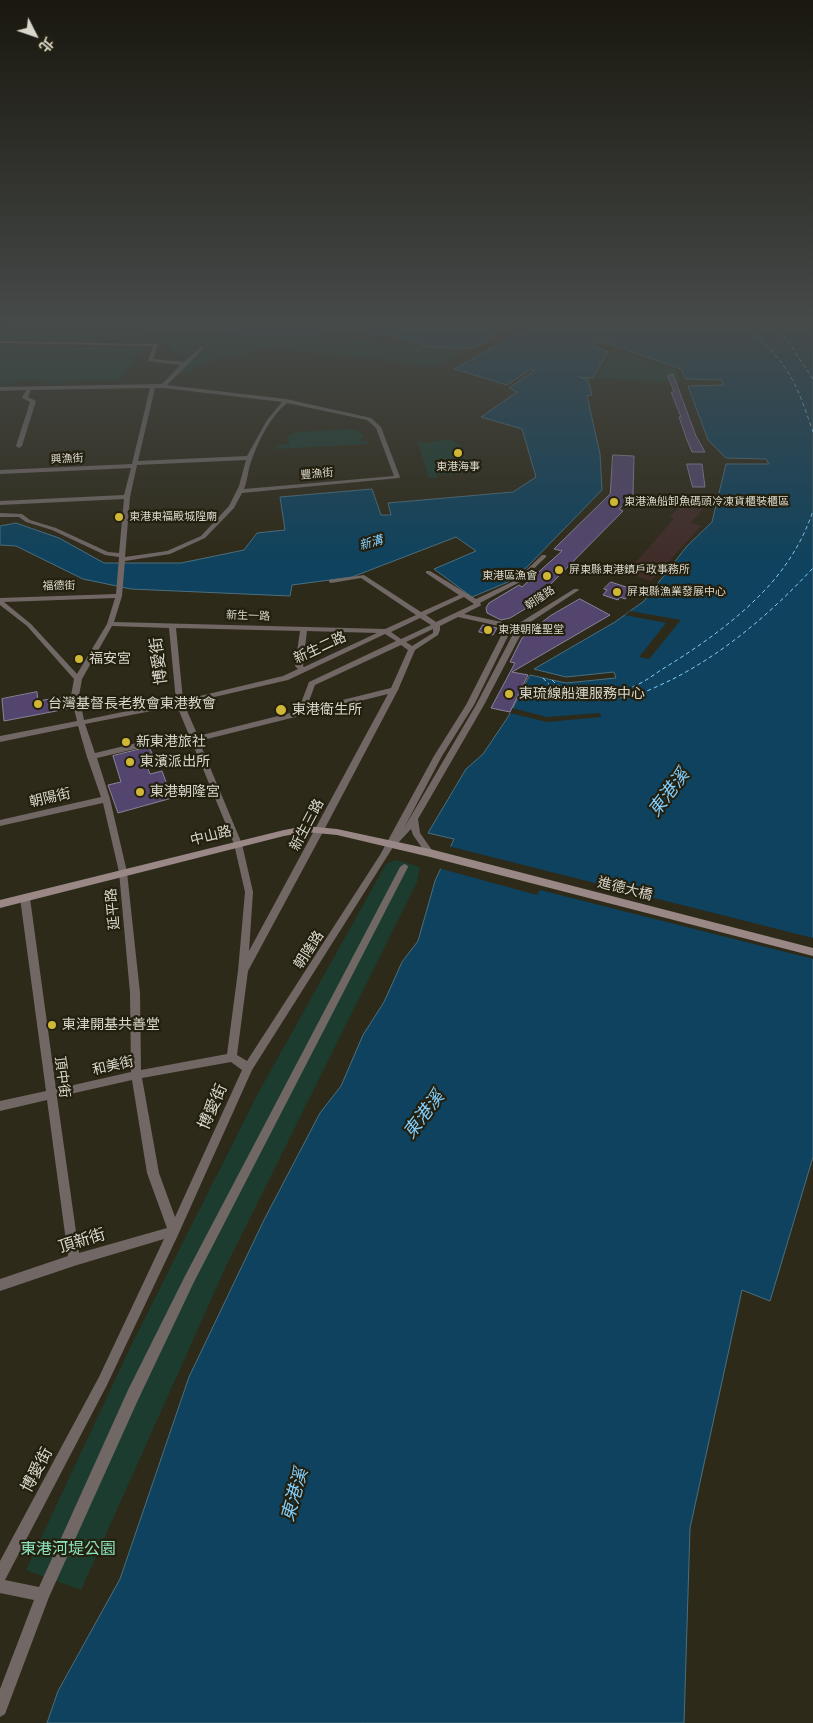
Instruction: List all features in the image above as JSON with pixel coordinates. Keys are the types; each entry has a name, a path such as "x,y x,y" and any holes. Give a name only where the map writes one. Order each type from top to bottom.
{"street":[{"path":"19,446 31,406"},
{"path":"122,559 127,497 148,406"},
{"path":"0,515 20,515 28,521 54,529 122,559 168,553 203,537 232,507 249,458 279,406"},
{"name":"豐漁街","path":"239,491 398,477 378,427 369,419 311,406"},
{"name":"興漁街","path":"0,472 249,458"},
{"path":"0,503 127,497"},
{"path":"476,602 518,581 544,556"},
{"name":"延平路","path":"122,559 119,596 110,624 78,679 76,696 81,723 106,799 123,872 134,993 136,1075 153,1173 174,1231"},
{"path":"428,572 476,602"},
{"path":"330,581 362,576 436,625 438,630 436,634 412,649 385,631"},
{"name":"朝隆路","path":"248,1068 321,957 390,845 438,756 470,705 507,630 517,628 576,590"},
{"name":"新生二路","path":"0,739 269,683 303,670 464,595"},
{"name":"福德街","path":"0,601 119,596"},
{"name":"福德街","path":"0,601 29,626 78,679"},
{"path":"301,713 312,684 478,605 476,602"},
{"path":"458,615 517,628"},
{"name":"新生一路","path":"110,624 385,631"},
{"name":"博愛街","path":"172,625 180,702 238,844 249,892 243,971 232,1057"},
{"name":"朝隆路","path":"390,845 405,832 414,819 487,693 516,634 517,628"},
{"path":"303,670 299,666 304,629"},
{"name":"新生三路","path":"243,971 394,690 412,649"},
{"path":"196,739 394,690"},
{"path":"91,757 145,744"},
{"name":"朝陽街","path":"0,823 106,799"},
{"path":"414,819 416,833 430,853"},
{"name":"中山路","path":"0,904 284,832 306,829 337,832 430,853"},
{"name":"進德大橋","path":"430,853 813,952"},
{"path":"0,1710 43,1595 133,1395 189,1280 404,867"},
{"name":"頂中街","path":"25,898 74,1260"},
{"path":"232,1057 248,1068"},
{"name":"和美街","path":"0,1106 136,1075 232,1057"},
{"name":"博愛街","path":"0,1575 103,1381 248,1068"},
{"name":"頂新街","path":"0,1285 74,1260 174,1231"},
{"path":"0,1586 43,1595"}],"shaded area":[{"path":"683,503 703,509 691,522 701,526 651,581 626,573 674,519 670,517"}],"green space":[{"path":"350,429 358,431 364,436 361,441 367,441 368,444 277,449 277,445 290,444 287,438 296,432"},
{"path":"442,440 457,443 463,450 469,468 457,474 436,474 437,478 429,478 417,441 423,441 424,444"},
{"name":"東港河堤公園","path":"396,860 420,867 417,882 227,1264 81,1590 26,1570 129,1350 256,1097 386,864"}],"water":[{"name":"新溝","path":"496,406 589,406 600,454 602,490 527,567 508,582 472,597 434,569 476,551 456,537 352,577 292,585 290,596 131,589 83,579 16,546 0,545 0,526 16,523 59,538 104,563 181,563 244,550 257,533 285,530 280,497 372,489 381,515 391,515 388,503 513,492 536,477 522,429 481,417"},
{"name":"東港溪","path":"696,406 813,406 813,1157 770,1301 742,1290 690,1528 684,1723 47,1723 58,1691 120,1579 189,1377 264,1220 320,1113 341,1086 363,1035 384,1002 402,962 418,941 435,881 454,839 428,833 466,769 483,754 508,717 530,675 566,683 616,678 614,672 566,677 534,669 615,622 644,601 687,546 712,522 726,464 769,464 766,459 726,458 708,440"}],"pier":[{"path":"630,611 681,620 649,659 639,657 666,623 625,615"},
{"path":"512,708 547,717 600,713 601,717 547,722 510,713"},
{"path":"448,846 813,938 813,959 540,890 537,895 438,868"}],"building":[{"path":"677,406 685,406 696,436 705,452 692,452 679,417 681,417"},
{"path":"613,455 634,456 633,495 619,509 623,511 540,595 545,597 510,618 501,620 487,613 486,608 489,603 519,585 522,587 562,551 554,549 610,494"},
{"path":"687,464 702,464 705,487 693,487"},
{"name":"屏東縣漁業發展中心","path":"611,582 629,588 626,591 632,593 625,599 620,597 618,600 603,595 607,590 604,589"},
{"path":"580,599 610,615 512,672 528,675 510,712 491,708 515,663 510,662 522,638 550,616"},
{"name":"東港朝隆聖堂","path":"483,625 497,628 493,635 479,632"},
{"name":"台灣基督長老教會東港教會","path":"37,692 38,701 69,696 72,708 4,721 2,699"},
{"name":"東港朝隆宮","path":"149,747 152,753 143,756 150,774 162,771 172,798 118,813 108,785 121,782 113,756"}],"ferry route":[{"path":"804,406 813,432"},
{"path":"552,680 564,688 587,692 615,691 640,684 707,640 749,606 774,580 786,564 806,530 813,511"},
{"path":"543,678 557,691 572,698 589,700 622,698 647,691 693,668 748,630 813,568"}],"place":[{"name":"東港海事","path":"458,453"},
{"name":"東港漁船卸魚碼頭冷凍貨櫃裝櫃區","path":"614,502"},
{"name":"東港東福殿城隍廟","path":"119,517"},
{"name":"屏東縣東港鎮戶政事務所","path":"559,570"},
{"name":"東港區漁會","path":"547,576"},
{"name":"屏東縣漁業發展中心","path":"617,592"},
{"name":"東港朝隆聖堂","path":"488,630"},
{"name":"福安宮","path":"79,659"},
{"name":"東琉線船運服務中心","path":"509,694"},
{"name":"台灣基督長老教會東港教會","path":"38,704"},
{"name":"東港衛生所","path":"281,710"},
{"name":"新東港旅社","path":"126,742"},
{"name":"東濱派出所","path":"130,762"},
{"name":"東港朝隆宮","path":"140,792"},
{"name":"東津開基共善堂","path":"52,1025"}]}
